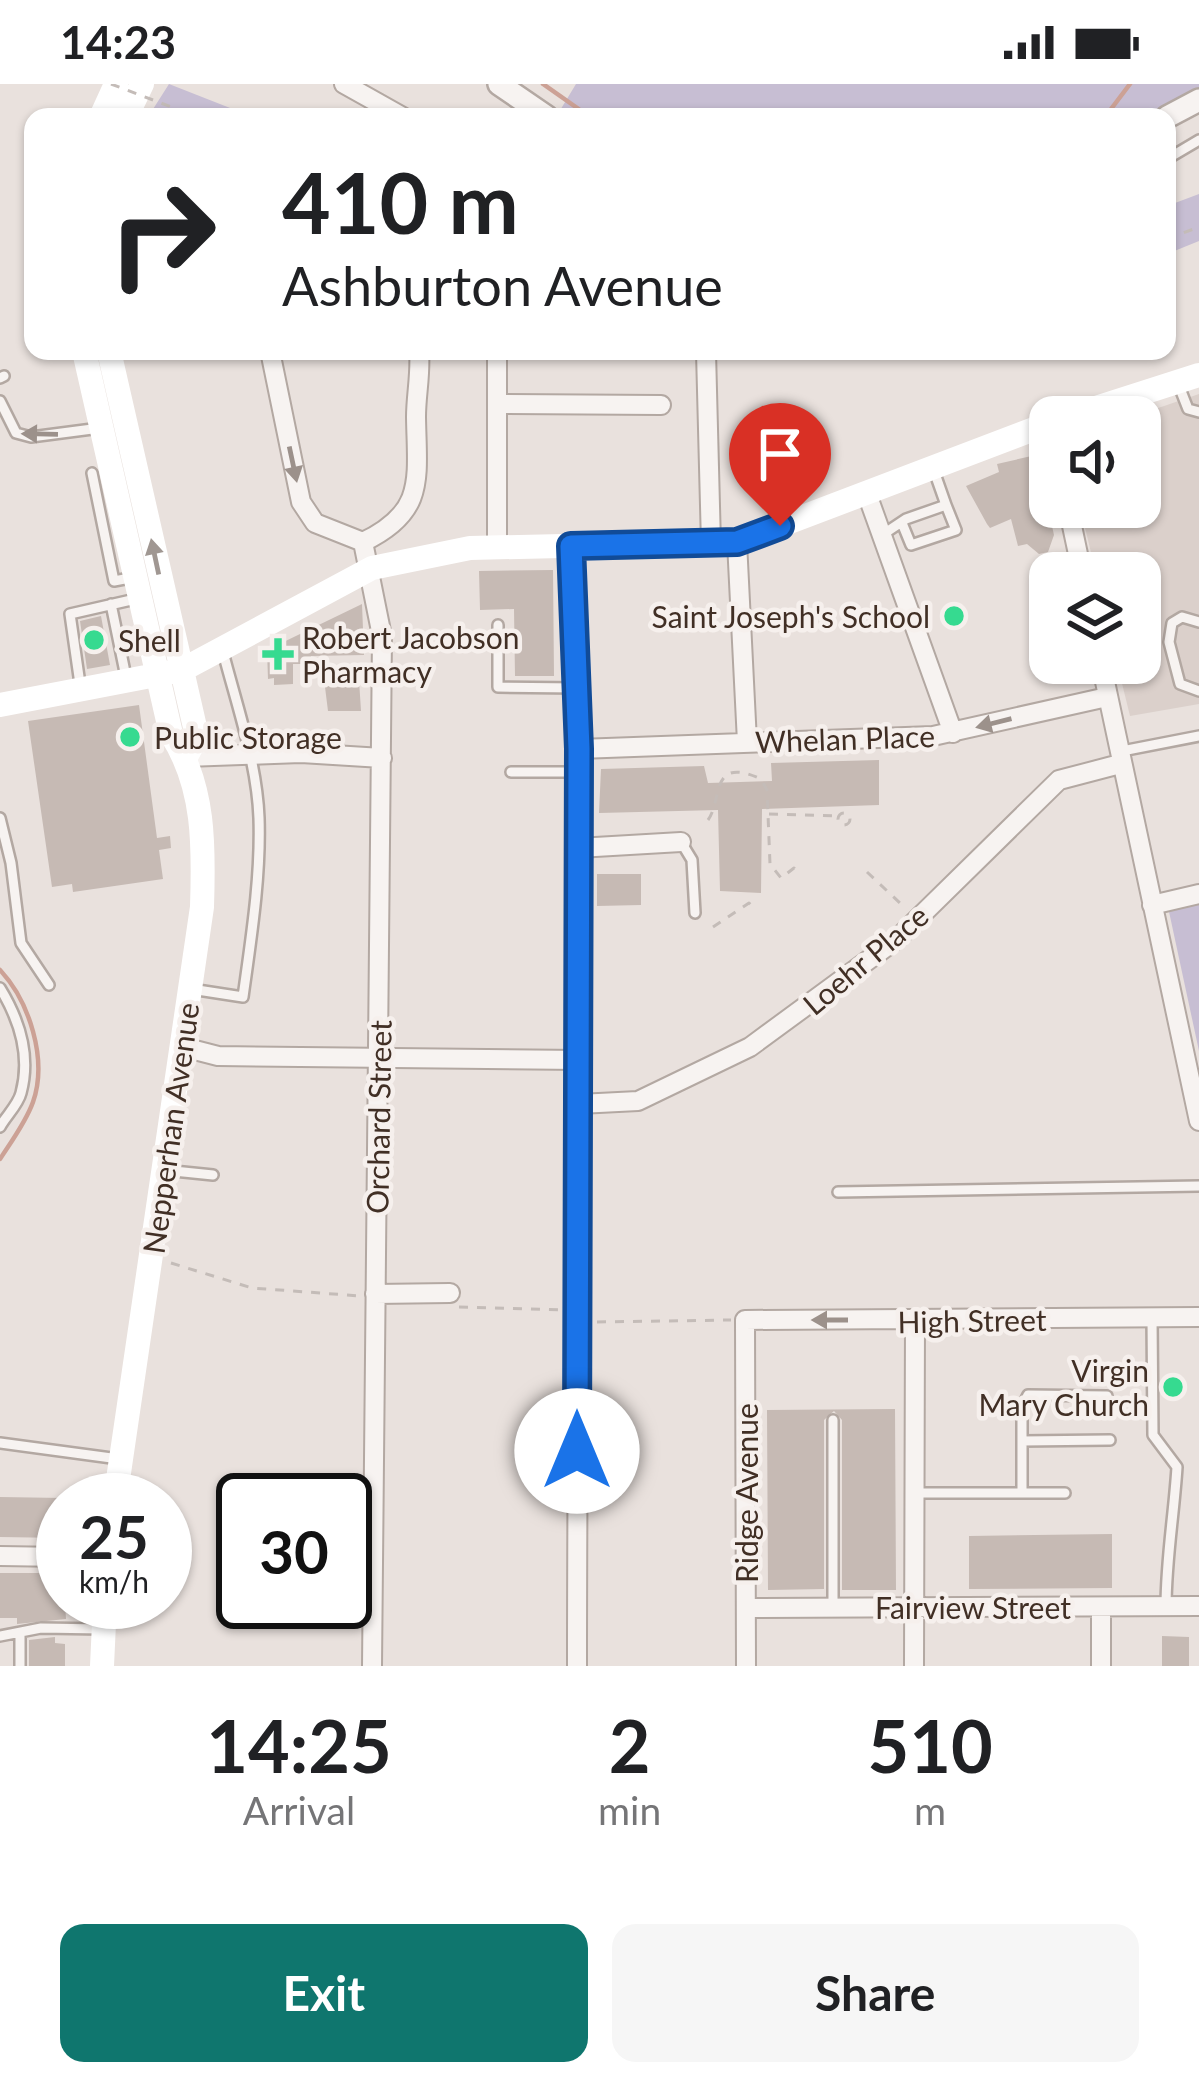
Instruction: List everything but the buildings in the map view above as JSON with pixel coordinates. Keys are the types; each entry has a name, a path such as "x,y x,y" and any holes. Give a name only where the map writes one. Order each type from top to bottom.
{"main road":[{"name":"Nepperhan Avenue","path":"89,360 149,639 170,673 197,736 186,757 204,835 202,908 118,1473"},
{"name":"Nepperhan Avenue","path":"90,360 170,673"},
{"path":"1136,396 1188,378"},
{"path":"0,705 170,673 372,568 437,552 497,547 737,542 1029,433"},
{"path":"102,1666 103,1629"}],"street":[{"path":"344,84 387,108"},
{"path":"500,84 534,108"},
{"path":"272,360 301,502 315,523 362,542 398,521 418,485 419,360"},
{"path":"497,360 497,547"},
{"path":"706,360 711,544"},
{"path":"497,404 661,405"},
{"path":"867,494 953,733"},
{"name":"Orchard Street","path":"362,542 372,568 382,636 372,1666"},
{"path":"737,542 743,750"},
{"path":"571,546 579,749 577,1666"},
{"path":"1105,684 1199,1121"},
{"name":"Whelan Place","path":"579,749 743,750 953,733 1108,697"},
{"path":"186,757 382,758"},
{"name":"Loehr Place","path":"579,1104 638,1101 750,1047 897,939 1059,780 1118,758"},
{"path":"578,848 681,842"},
{"path":"1152,904 1199,894"},
{"path":"183,1047 218,1056 580,1060"},
{"path":"375,1295 450,1293"},
{"name":"High Street","path":"745,1320 1199,1317"},
{"name":"Ridge Avenue","path":"745,1320 746,1666"},
{"path":"914,1666 915,1321"},
{"path":"0,1556 36,1557"},
{"name":"Fairview Street","path":"746,1608 1199,1606"},
{"path":"1101,1607 1101,1666"}],"lane":[{"path":"1188,378 1188,409 1199,412"},
{"path":"0,400 16,433 32,437 100,428"},
{"path":"902,523 911,545 956,530 933,468"},
{"path":"92,473 115,581 138,588"},
{"path":"882,535 946,505"},
{"path":"81,691 70,614 111,604 138,588"},
{"path":"111,604 128,682"},
{"path":"1199,622 1181,617 1172,622 1169,642 1180,684 1199,691"},
{"path":"498,625 498,687 577,688"},
{"path":"120,645 149,639"},
{"path":"191,989 243,997 259,817 249,755 222,650"},
{"path":"1118,758 1199,736"},
{"path":"511,772 579,772"},
{"path":"0,818 21,944 49,985"},
{"path":"681,842 692,860 695,913"},
{"path":"0,988 15,1013 24,1052 21,1096 0,1127"},
{"path":"164,1170 213,1175"},
{"path":"838,1192 1199,1186"},
{"path":"1152,1318 1153,1435 1177,1466 1173,1534 1166,1555 1166,1606"},
{"path":"1022,1493 1022,1407 1028,1395 1107,1396"},
{"path":"833,1420 833,1608"},
{"path":"1022,1441 1110,1441"},
{"path":"0,1444 119,1459"},
{"path":"914,1493 1065,1493"},
{"path":"0,1636 38,1629"},
{"path":"20,1634 20,1666"}],"path":[{"path":"114,84 174,108"},
{"path":"740,774 743,750"},
{"path":"708,820 715,810 716,785 740,774 753,775 765,784 772,868 781,878 794,868 798,874"},
{"path":"767,814 838,816 840,825 850,823"},
{"path":"867,872 900,903"},
{"path":"713,927 749,903 753,907"},
{"path":"152,1257 252,1288 375,1295"},
{"path":"465,1307 577,1316 745,1320"}],"shaded area":[{"path":"169,84 230,108 154,108"},
{"path":"576,84 1199,84 1199,90 1170,108 561,108"},
{"path":"1199,194 1199,241 1176,250 1176,203"},
{"path":"1199,394 1199,704 1130,716 1122,684 1161,684 1161,552 1091,552 1085,528 1161,528 1161,407"},
{"path":"1199,900 1199,1051 1168,907"}],"waterway":[{"path":"543,84 577,108"},
{"path":"1112,108 1130,84"},
{"path":"0,970 27,1014 38,1068 30,1109 0,1159"}],"place":[{"name":"Saint Joseph's School","path":"954,616"},
{"name":"Shell","path":"94,640"},
{"name":"Robert Jacobson Pharmacy","path":"278,654"},
{"name":"Public Storage","path":"130,737"},
{"name":"Virgin Mary Church","path":"1173,1387"}],"route":[{"path":"577,1451 579,749 571,546 737,542 780,526"}]}
